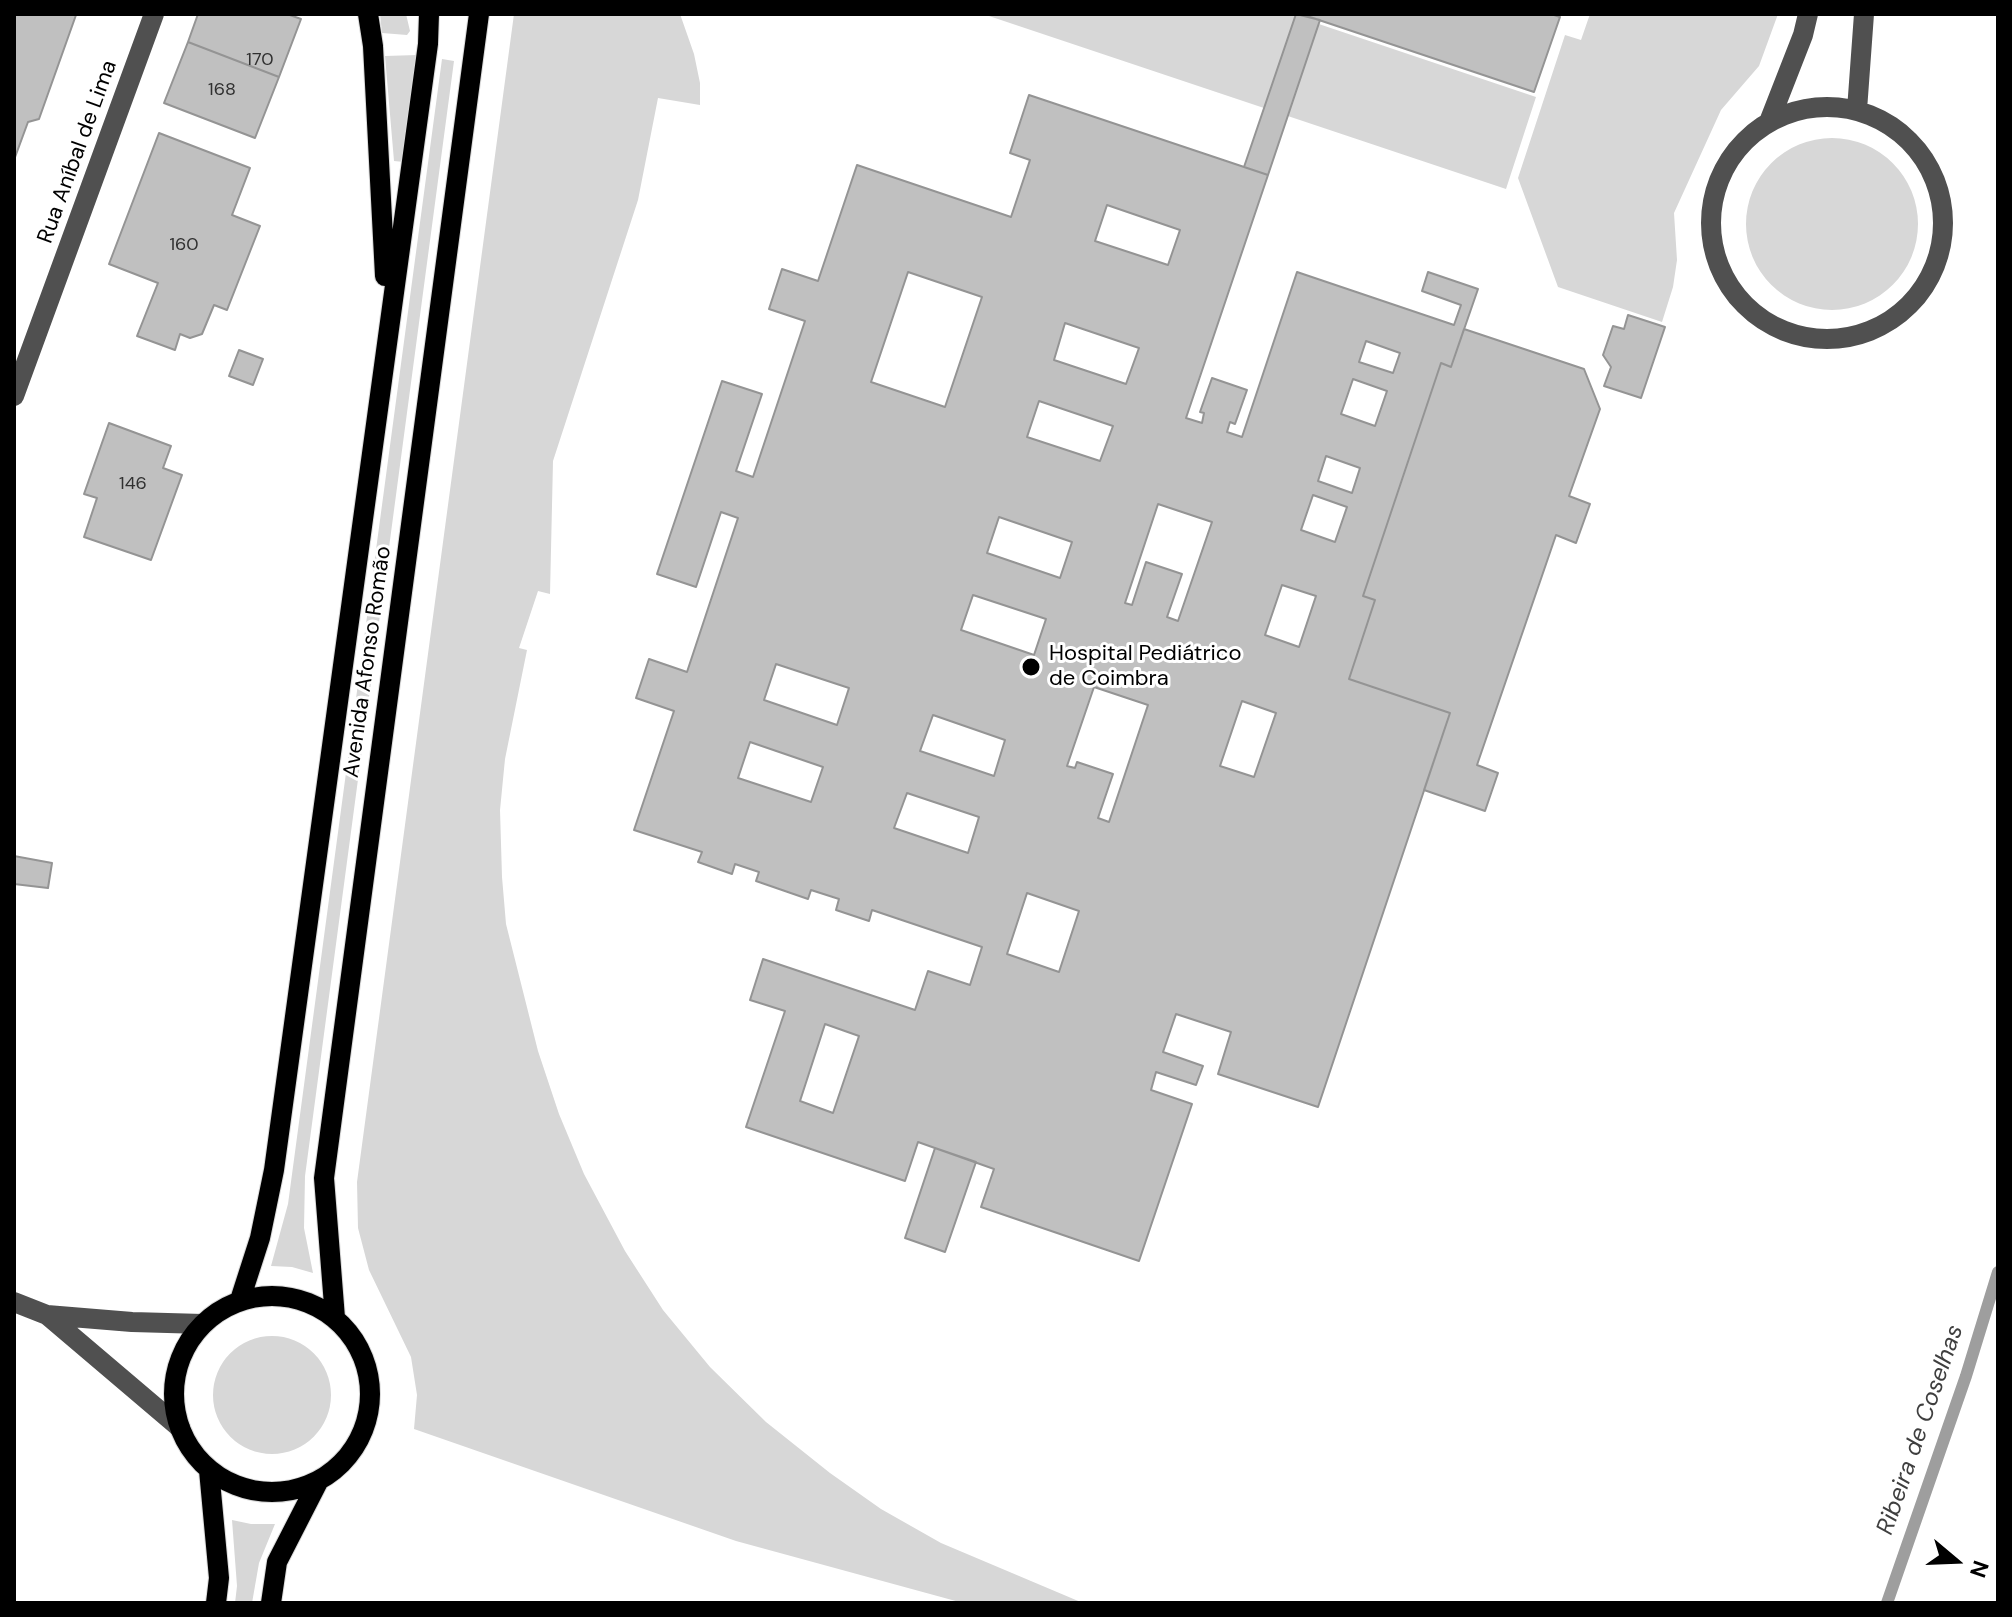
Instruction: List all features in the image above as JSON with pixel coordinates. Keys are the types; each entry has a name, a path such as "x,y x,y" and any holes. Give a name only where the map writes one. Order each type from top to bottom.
{"main road":[{"path":"368,14 373,46 387,324"},
{"name":"Avenida Afonso Romão","path":"240,1300 260,1238 274,1170 387,324 428,44 429,14"},
{"name":"Avenida Afonso Romão","path":"335,1318 324,1178 479,14"},
{"path":"265,1295 290,1296 314,1304 335,1318 356,1342 368,1372 370,1404 362,1435 343,1462 318,1482 290,1491 261,1492 233,1485 209,1470 191,1451 180,1428 174,1403 175,1377 183,1352 203,1324 217,1312 240,1300 265,1295"},
{"path":"209,1470 219,1578 216,1603"},
{"path":"271,1603 277,1562 318,1482"}],"street":[{"name":"Rua Aníbal de Lima","path":"14,396 154,14"},
{"path":"1769,122 1803,35 1808,14"},
{"path":"1857,110 1864,14"},
{"path":"1827,106 1857,110 1893,126 1921,153 1938,188 1943,227 1936,265 1915,298 1886,324 1849,338 1810,338 1773,326 1742,303 1720,270 1711,238 1712,203 1723,171 1742,143 1769,122 1797,110 1827,106"},
{"path":"14,1302 47,1315 203,1324"},
{"path":"47,1315 180,1428"}],"shaded area":[{"path":"380,14 406,14 410,31 407,35 382,33"},
{"path":"514,14 680,14 700,83 700,105 658,98 638,200 553,461 550,594 538,591 519,648 527,650 505,759 500,810 506,924 538,1051 559,1114 584,1174 625,1251 663,1310 710,1367 766,1422 881,1509 941,1543 1083,1603 963,1603 736,1541 414,1429 417,1395 411,1357 369,1270 358,1228 357,1182"},
{"path":"983,14 1289,14 1536,97 1506,189"},
{"path":"1590,14 1778,14 1759,66 1721,110 1674,213 1677,260 1673,287 1662,322 1558,287 1518,178 1565,35 1581,40"},
{"path":"417,55 404,162 394,161 385,56"},
{"path":"442,59 454,61 305,1176 304,1228 313,1273 292,1267 271,1266 288,1204"},
{"path":"1832,138 1865,144 1893,163 1912,191 1918,224 1912,257 1893,285 1865,304 1832,310 1799,304 1771,285 1752,257 1746,224 1752,191 1771,163 1799,144"},
{"path":"272,1336 305,1346 321,1362 331,1395 321,1428 305,1444 272,1454 239,1444 223,1428 213,1395 223,1362 239,1346"},
{"path":"232,1520 275,1524 259,1563 252,1603 235,1603 237,1586"}],"building":[{"path":"14,14 76,15 39,119 28,122 14,160"},
{"path":"198,14 287,14 301,19 279,77 188,42"},
{"path":"1296,14 1320,20 1268,175 1244,167"},
{"path":"1301,14 1551,14 1560,17 1534,92"},
{"path":"188,42 279,77 255,138 164,103"},
{"path":"1029,95 1268,175 1186,418 1202,423 1204,413 1200,412 1212,378 1247,390 1235,424 1230,422 1227,432 1242,437 1297,272 1454,325 1461,305 1422,291 1428,272 1478,289 1451,367 1441,363 1363,596 1375,600 1349,679 1450,713 1318,1107 1218,1074 1231,1032 1176,1014 1163,1052 1203,1066 1196,1085 1156,1072 1151,1090 1192,1104 1139,1261 981,1207 994,1169 918,1142 905,1181 746,1127 785,1011 750,1000 763,959 915,1010 928,971 970,985 982,947 872,910 869,921 836,910 839,899 811,890 808,899 756,881 759,872 735,864 732,874 698,862 702,852 634,830 674,711 636,698 649,659 687,672 738,518 721,512 696,587 657,574 722,381 762,394 736,471 753,477 805,321 769,309 782,269 818,281 857,165 1011,217 1030,160 1010,153","holes":["1107,205 1180,230 1168,265 1095,241","908,272 982,297 945,407 871,382","1065,323 1139,348 1126,384 1054,360","1366,341 1400,353 1393,373 1359,362","1353,379 1387,391 1375,426 1341,414","1039,401 1113,426 1100,461 1027,437","1326,456 1360,468 1352,493 1318,481","1313,495 1347,507 1335,542 1301,530","1158,504 1212,522 1178,621 1167,617 1182,574 1146,562 1132,605 1125,603","999,517 1072,542 1060,578 987,553","1282,585 1316,596 1299,647 1265,635","973,595 1046,619 1034,655 961,630","776,664 849,688 837,725 764,700","1094,687 1148,705 1109,822 1098,818 1113,774 1077,762 1075,768 1067,766","1242,701 1276,713 1254,777 1220,766","933,715 1005,740 994,776 920,751","750,742 823,767 811,802 738,778","907,793 979,817 968,853 894,828","1027,893 1079,911 1059,972 1007,954","825,1024 859,1036 833,1113 800,1101"]},
{"path":"159,133 250,168 232,215 260,226 227,310 214,305 202,334 190,338 180,334 175,350 137,336 158,283 109,264"},
{"path":"1628,315 1665,327 1641,398 1604,386 1611,367 1603,355 1613,326 1624,329"},
{"path":"1464,329 1584,369 1600,409 1569,496 1590,504 1576,543 1556,535 1477,765 1498,773 1485,811 1424,790 1450,713 1349,679 1375,600 1363,596 1441,363 1451,367"},
{"path":"239,350 263,359 253,385 229,376"},
{"path":"109,423 171,446 163,468 182,475 151,560 84,537 97,498 84,494"},
{"path":"14,856 52,863 48,888 14,884"},
{"path":"935,1148 976,1162 945,1252 905,1238"}],"waterway":[{"name":"Ribeira de Coselhas","path":"1887,1603 1966,1376 1998,1272"}],"place":[{"name":"Hospital Pediátrico de Coimbra","path":"1031,667"}]}
